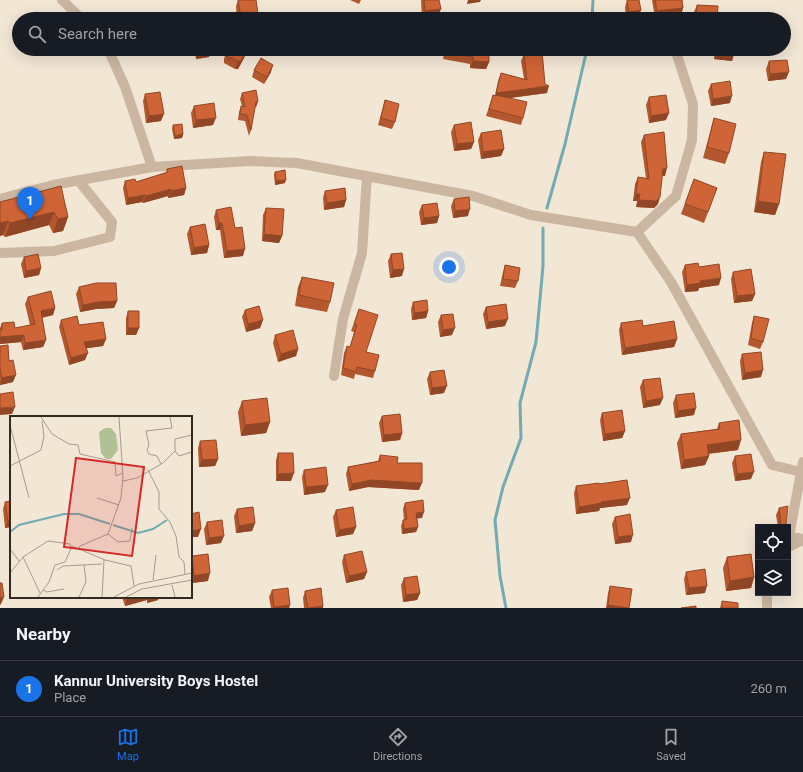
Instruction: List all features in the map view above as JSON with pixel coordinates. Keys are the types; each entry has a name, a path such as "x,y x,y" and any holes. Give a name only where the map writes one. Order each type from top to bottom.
{"street":[{"path":"62,0 75,12"},
{"path":"111,56 125,87 152,167"},
{"path":"637,232 676,196 692,140 693,104 677,56"},
{"path":"0,200 53,185 152,167 250,161 297,163 473,196 531,215 637,232 671,282 772,465 802,467 788,536 803,539"},
{"path":"334,376 343,319 362,253 367,176"},
{"path":"0,253 54,251 110,237 112,222 78,180"},
{"path":"791,545 803,539"},
{"path":"766,608 767,596"}],"building":[{"path":"238,0 256,0 258,12 240,12"},
{"path":"424,0 439,0 441,9 425,11"},
{"path":"627,0 639,0 641,10 629,12"},
{"path":"655,0 682,0 683,8 657,11"},
{"path":"697,5 718,6 718,12 696,12"},
{"path":"226,56 244,56 241,61"},
{"path":"468,56 489,56 489,62 473,61 473,57"},
{"path":"524,56 542,56 545,84 549,86 496,93 501,73 527,80"},
{"path":"261,58 273,65 267,77 254,70"},
{"path":"787,60 789,72 770,74 769,61"},
{"path":"730,81 732,96 713,99 711,84"},
{"path":"256,90 258,101 256,102 251,130 247,115 240,114 241,106 245,107 242,93"},
{"path":"160,92 164,114 149,116 145,94"},
{"path":"493,95 527,102 523,118 489,109"},
{"path":"666,95 669,113 651,116 649,97"},
{"path":"385,100 399,104 395,122 381,118"},
{"path":"214,103 216,118 196,120 194,106"},
{"path":"714,118 736,124 729,153 707,147"},
{"path":"471,122 474,142 457,144 454,125"},
{"path":"182,124 183,134 175,136 173,125"},
{"path":"501,130 504,149 483,152 481,133"},
{"path":"664,132 667,168 663,169 660,197 656,201 639,200 640,194 636,194 638,177 649,179 644,135"},
{"path":"764,152 786,154 779,204 758,201"},
{"path":"182,166 186,188 171,191 171,189 146,196 128,198 125,181 135,179 136,182 168,172 167,169"},
{"path":"285,170 286,180 276,181 275,172"},
{"path":"694,179 717,188 708,212 685,204"},
{"path":"61,186 68,217 58,219 54,212 10,223 8,221 0,223 0,202"},
{"path":"345,188 346,200 327,203 325,191"},
{"path":"469,197 470,209 455,211 454,199"},
{"path":"437,203 439,216 424,218 422,205"},
{"path":"231,207 235,228 242,227 245,249 227,251 222,223 219,223 216,210"},
{"path":"266,208 284,209 282,236 264,234"},
{"path":"205,224 209,245 194,248 190,227"},
{"path":"402,253 404,269 393,270 391,254"},
{"path":"38,254 41,268 26,271 24,257"},
{"path":"698,263 699,267 719,264 721,278 700,281 701,283 687,285 685,265"},
{"path":"505,265 520,268 518,281 503,279"},
{"path":"751,269 755,294 737,296 733,272"},
{"path":"302,277 334,283 330,302 299,295"},
{"path":"96,283 116,283 117,301 98,302 83,305 79,287"},
{"path":"51,291 55,308 41,311 46,340 25,343 24,335 0,337 2,323 14,322 15,328 35,324 28,297"},
{"path":"427,300 428,311 415,313 413,302"},
{"path":"506,304 508,319 488,322 486,307"},
{"path":"259,306 263,320 248,324 245,310"},
{"path":"359,309 378,315 366,352 379,355 375,371 357,367 356,372 343,368 347,346 350,347 357,325 354,324"},
{"path":"128,311 139,311 139,328 128,328"},
{"path":"453,314 455,328 443,330 441,315"},
{"path":"77,316 79,325 103,322 106,339 84,342 88,353 71,358 61,320"},
{"path":"754,316 769,319 763,342 751,338"},
{"path":"642,320 643,326 674,321 677,339 625,348 621,323"},
{"path":"293,330 298,349 281,354 275,335"},
{"path":"8,345 9,361 13,360 16,375 2,378 0,368 0,346"},
{"path":"761,352 763,370 745,373 742,354"},
{"path":"444,370 447,386 432,388 430,372"},
{"path":"660,378 663,398 646,401 643,380"},
{"path":"13,392 15,407 0,408 0,394"},
{"path":"694,393 696,408 678,411 676,395"},
{"path":"267,398 270,422 245,425 242,401"},
{"path":"622,410 625,431 605,434 602,413"},
{"path":"400,414 402,433 384,435 382,416"},
{"path":"739,420 741,440 707,445 709,456 684,460 681,434 720,429 719,423"},
{"path":"216,440 218,459 202,460 200,441"},
{"path":"278,453 293,453 294,473 278,474"},
{"path":"751,454 754,472 737,474 735,456"},
{"path":"380,455 398,457 397,463 422,463 422,483 371,480 352,484 348,467 380,461"},
{"path":"326,467 328,485 306,487 304,470"},
{"path":"627,480 630,498 579,507 576,486"},
{"path":"423,500 424,512 416,513 418,527 404,529 403,520 407,519 405,503"},
{"path":"10,501 10,520 8,521 5,502"},
{"path":"788,506 786,524 781,524 779,508"},
{"path":"253,507 255,523 239,526 237,509"},
{"path":"353,507 356,527 339,530 336,510"},
{"path":"199,512 201,529 192,531 192,514"},
{"path":"630,514 633,535 618,537 615,517"},
{"path":"222,520 224,536 209,538 207,522"},
{"path":"362,551 367,572 349,576 344,555"},
{"path":"208,554 210,573 194,576 192,556"},
{"path":"751,554 754,577 730,581 727,557"},
{"path":"705,569 707,586 689,588 686,572"},
{"path":"417,576 420,593 406,595 404,578"},
{"path":"0,583 2,583 4,597 0,598"},
{"path":"610,586 632,589 629,608 608,605"},
{"path":"288,588 290,605 274,607 272,590"},
{"path":"321,588 323,606 308,608 305,591"},
{"path":"722,601 738,603 738,608 722,608"},
{"path":"696,606 696,608 681,608"}],"waterway":[{"path":"592,12 593,0"},
{"path":"547,208 565,144 585,56"},
{"path":"506,608 500,576 495,520 503,487 521,438 520,403 536,342 543,266 543,228"}],"place":[{"name":"Kannur University Boys Hostel","path":"30,220"}]}
